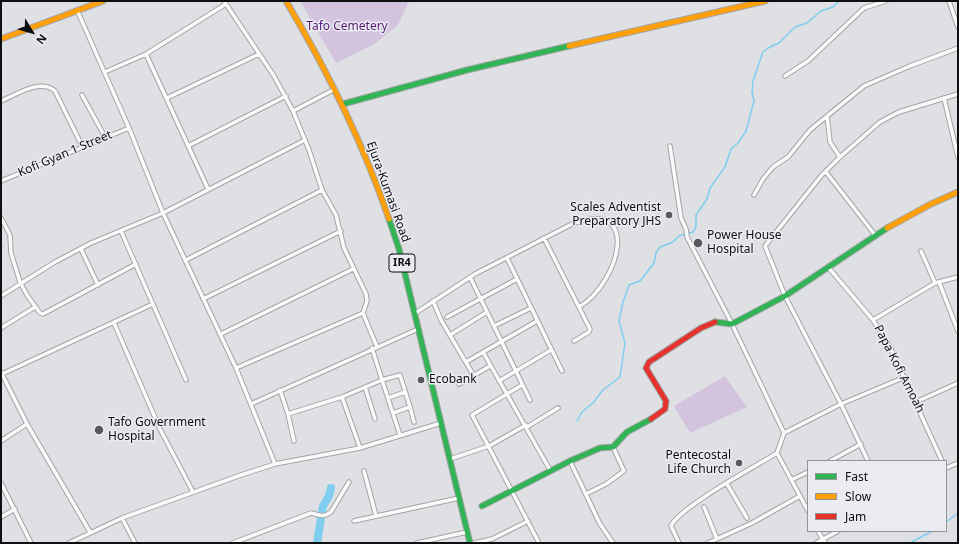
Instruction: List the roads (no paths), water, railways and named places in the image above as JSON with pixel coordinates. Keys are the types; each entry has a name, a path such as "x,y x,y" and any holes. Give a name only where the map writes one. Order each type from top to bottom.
{"street":[{"path":"1,39 103,1"},
{"name":"Ejura-Kumasi Road","path":"286,1 343,104 367,160 390,223 414,314 470,543"},
{"path":"343,104 460,71 765,1"},
{"path":"785,76 808,61 864,8 886,1"},
{"path":"949,1 958,27"},
{"path":"105,72 146,54 225,3 286,96 293,111 305,140 322,190 336,214 344,248 366,294 367,301 363,313 377,347"},
{"path":"76,10 105,72 163,213 236,368 275,464"},
{"path":"754,195 773,167 785,159 810,130 870,82 958,48"},
{"path":"146,54 208,189"},
{"path":"167,98 259,54"},
{"path":"1,101 41,85 50,87 55,91 82,146"},
{"path":"293,111 335,89"},
{"path":"868,460 841,404 785,296 764,246 840,157 880,122 899,112 958,94"},
{"path":"82,95 105,137"},
{"path":"188,146 286,96"},
{"path":"944,98 958,158"},
{"path":"827,116 830,142 840,157"},
{"name":"Kofi Gyan 1 Street","path":"1,181 82,146 129,128"},
{"path":"1,296 20,282 80,249 163,213 305,140"},
{"path":"670,146 681,218 686,229 687,237 732,324 784,432 777,453 692,506 672,523 672,528 679,543"},
{"path":"826,172 875,235"},
{"path":"186,260 322,190"},
{"path":"482,506 550,470 600,448 613,447 627,432 661,413 664,409 666,401 646,368 648,362 701,328 719,321 732,324 785,296 875,235 931,204 958,192"},
{"path":"1,218 10,235 12,253 20,282 35,307 43,314 136,264"},
{"path":"414,314 470,277 544,238 585,219 596,218 606,220 611,224 618,247 612,267 604,283 590,300 579,307"},
{"path":"121,231 186,380"},
{"path":"203,299 341,231"},
{"path":"544,238 590,329 589,332 574,341"},
{"path":"80,249 98,285"},
{"path":"921,251 958,331"},
{"path":"506,258 562,371"},
{"name":"Papa Kofi Amoah","path":"828,267 873,320 890,347 942,460"},
{"path":"221,334 353,269"},
{"path":"470,277 530,400"},
{"path":"873,320 937,283 958,277"},
{"path":"447,317 517,279"},
{"path":"433,301 450,335 474,376"},
{"path":"90,532 3,381 2,373 153,304"},
{"path":"1,328 35,307"},
{"path":"494,326 531,308"},
{"path":"450,335 487,312"},
{"path":"236,368 363,313"},
{"path":"466,362 537,321"},
{"path":"114,322 160,429 193,492"},
{"path":"251,404 372,348 418,330"},
{"path":"372,348 400,435"},
{"path":"499,381 551,350"},
{"path":"483,352 550,470"},
{"path":"459,384 490,366"},
{"path":"288,414 342,397 382,380 400,375 414,422"},
{"path":"784,432 841,404 905,377"},
{"path":"916,402 958,384"},
{"path":"522,385 472,415 539,543"},
{"path":"365,387 375,419"},
{"path":"280,390 288,414 294,441"},
{"path":"388,398 405,392"},
{"path":"342,397 360,448"},
{"path":"393,413 410,407"},
{"path":"450,460 489,446 558,408"},
{"path":"69,543 122,518 275,464 360,448 441,423"},
{"path":"1,441 27,424"},
{"path":"832,460 861,444"},
{"path":"586,494 606,484 624,471 613,447"},
{"path":"777,453 807,509"},
{"path":"570,461 600,524 613,543"},
{"path":"947,468 958,463"},
{"path":"364,471 376,516"},
{"path":"792,480 807,472"},
{"path":"233,543 311,514 322,517 331,512 349,482"},
{"path":"1,483 31,543"},
{"path":"727,484 747,518"},
{"path":"708,543 752,523 800,496"},
{"path":"354,521 459,498"},
{"path":"704,507 717,539"},
{"path":"1,517 15,509"},
{"path":"122,518 135,543"},
{"path":"474,543 492,539 528,521"},
{"path":"417,543 467,532"},
{"path":"819,532 824,541"},
{"path":"816,543 824,541 837,532"}],"waterway":[{"path":"577,421 582,412 593,403 603,390 620,377 625,343 619,321 623,302 629,285 640,281 654,263 656,253 660,247 673,242 679,236 693,232 696,227 696,215 707,199 710,188 725,167 731,149 738,143 746,131 754,101 752,92 753,81 763,52 779,43 795,27 807,23 821,11 833,7 839,1"},
{"path":"317,543 323,506 329,496 331,488"},
{"path":"947,521 958,513"},
{"path":"910,543 930,532"}],"place":[{"name":"Scales Adventist Preparatory JHS","path":"669,215"},
{"name":"Power House Hospital","path":"698,243"},
{"name":"Ecobank","path":"421,380"},
{"name":"Tafo Government Hospital","path":"99,430"},
{"name":"Pentecostal Life Church","path":"739,463"}],"park label":[{"name":"Tafo Cemetery","path":"347,27"}]}
